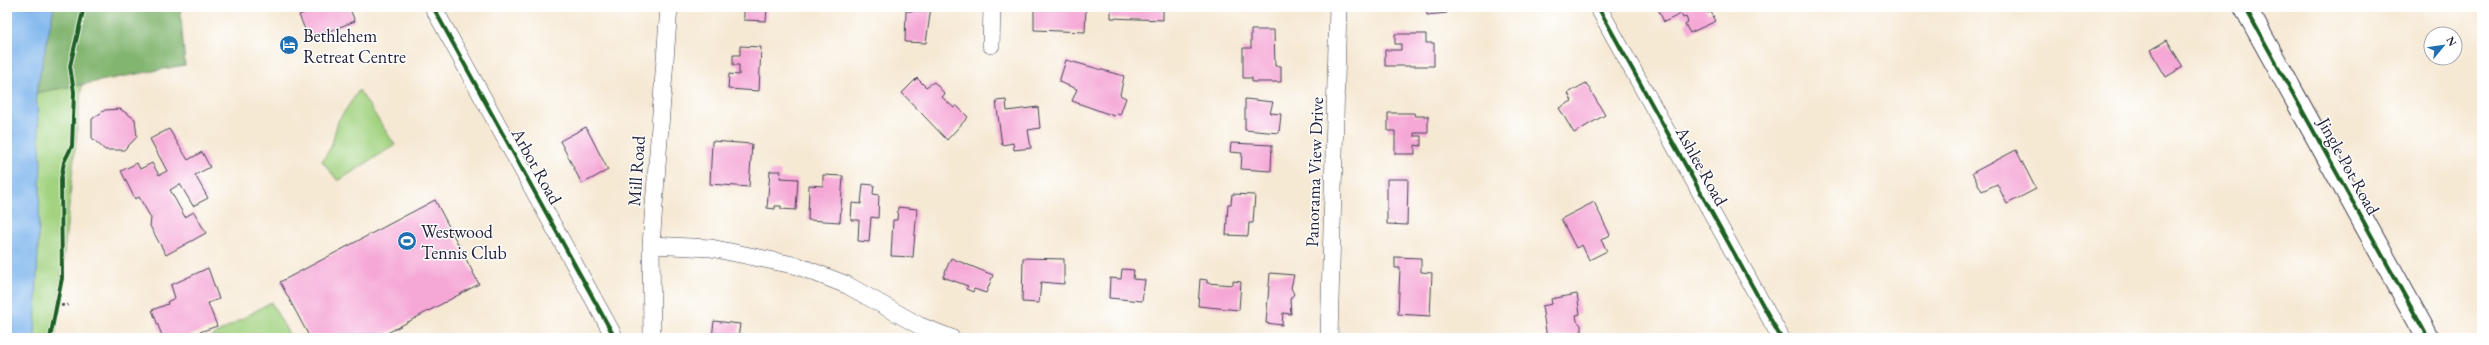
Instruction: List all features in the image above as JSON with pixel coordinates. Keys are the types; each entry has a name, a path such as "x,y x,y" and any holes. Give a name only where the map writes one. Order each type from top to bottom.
{"street":[{"name":"Arbot Road","path":"433,7 615,338"},
{"name":"Mill Road","path":"652,338 651,245 669,7"},
{"path":"990,45 992,7"},
{"name":"Panorama View Drive","path":"1329,338 1338,7"},
{"name":"Ashlee Road","path":"1598,7 1781,338"},
{"name":"Jingle Pot Road","path":"2245,7 2428,338"},
{"path":"651,245 711,248 798,266 847,285 920,326 951,338"}],"path":[{"path":"55,306 68,304"}],"green space":[{"path":"7,7 90,7 55,338 7,338"},
{"path":"54,7 180,7 185,65 36,93"},
{"path":"359,90 395,145 338,181 322,161 331,147 338,121"},
{"path":"271,302 291,338 209,338"}],"water":[{"path":"7,7 54,7 36,93 41,161 35,338 7,338"}],"building":[{"path":"318,7 349,7 355,21 309,39 299,15"},
{"path":"744,7 767,7 766,21 744,20"},
{"path":"915,7 931,7 926,43 905,42 906,11 914,11"},
{"path":"1034,7 1086,7 1085,32 1034,30"},
{"path":"1111,7 1163,7 1163,20 1111,18"},
{"path":"1426,7 1447,7 1447,13 1427,15"},
{"path":"1657,7 1705,7 1708,13 1711,12 1716,21 1690,33 1685,24 1688,22 1686,17 1683,18 1681,14 1664,22"},
{"path":"1251,30 1274,30 1275,66 1281,66 1281,82 1252,82 1252,78 1243,78 1243,48 1251,48"},
{"path":"1395,34 1426,34 1426,43 1434,43 1434,66 1385,66 1385,50 1401,50 1401,44 1395,44"},
{"path":"2167,40 2183,67 2166,77 2150,50"},
{"path":"740,46 761,47 759,91 728,89 729,74 739,75 739,65 733,65 733,55 740,55"},
{"path":"1066,60 1124,76 1120,95 1126,98 1120,115 1115,113 1114,116 1072,101 1077,89 1059,82"},
{"path":"917,78 926,87 934,82 945,94 942,97 954,108 956,105 968,117 947,140 902,93"},
{"path":"1586,83 1605,115 1574,133 1559,108 1572,101 1568,93"},
{"path":"1245,99 1273,102 1270,113 1281,114 1279,133 1245,130"},
{"path":"1006,100 1007,111 1038,107 1040,128 1028,130 1031,148 1014,150 1013,143 1002,145 996,101"},
{"path":"120,109 135,119 137,137 124,150 105,150 92,138 92,119 105,110"},
{"path":"1388,113 1414,113 1415,116 1428,116 1428,133 1414,133 1414,136 1421,136 1421,146 1415,145 1415,154 1395,154 1395,131 1388,131"},
{"path":"586,127 608,170 582,184 560,141"},
{"path":"169,129 188,160 202,152 210,167 195,175 208,198 193,206 180,184 170,190 185,217 194,212 206,233 166,255 150,226 151,218 139,197 135,199 121,171 137,163 140,169 152,163 159,175 167,171 150,139"},
{"path":"712,141 752,144 749,187 710,184"},
{"path":"1231,143 1272,145 1271,171 1241,169 1242,153 1230,152"},
{"path":"2016,150 2036,189 2007,204 1997,184 1982,191 1972,173"},
{"path":"770,171 781,171 780,178 798,179 796,210 781,209 781,206 775,206 775,209 767,208"},
{"path":"823,175 843,176 840,222 808,220 809,185 823,186"},
{"path":"1387,179 1408,179 1407,225 1387,224"},
{"path":"863,184 874,185 873,194 879,195 878,218 871,217 869,242 858,241 859,220 851,220 852,203 861,204"},
{"path":"1232,194 1255,195 1253,223 1249,223 1248,236 1226,235 1228,204 1231,204"},
{"name":"Westwood Tennis Club","path":"435,200 479,284 378,338 310,338 280,282"},
{"path":"1594,202 1610,235 1601,240 1607,251 1589,260 1582,245 1576,248 1561,219"},
{"path":"898,207 917,209 913,257 891,256 893,220 897,220"},
{"path":"1395,257 1421,258 1421,272 1432,273 1430,316 1398,314 1400,268 1395,268"},
{"path":"951,258 993,275 986,293 974,289 973,292 966,289 968,286 943,277"},
{"path":"1023,258 1064,259 1064,284 1041,282 1039,303 1022,302"},
{"path":"208,268 219,299 208,303 217,326 183,338 163,338 152,310 168,304 167,302 175,298 171,285"},
{"path":"1122,269 1134,270 1133,279 1145,280 1142,301 1109,298 1110,278 1121,279"},
{"path":"1270,273 1294,275 1291,288 1294,294 1290,299 1291,314 1283,313 1282,325 1266,323"},
{"path":"1200,279 1207,280 1207,283 1233,285 1233,281 1241,282 1239,310 1198,306"},
{"path":"1577,294 1580,314 1576,315 1577,321 1581,325 1581,333 1547,338 1542,306 1552,304 1551,299"},
{"path":"714,321 740,324 738,338 712,338"}],"cycle path":[{"path":"50,338 62,278 61,179 64,162 72,146 74,92 70,66 84,7"},
{"path":"433,7 615,338"},
{"path":"1598,7 1781,338"},
{"path":"2245,7 2428,338"}],"place":[{"name":"Bethlehem Retreat Centre","path":"289,45"},
{"name":"Westwood Tennis Club","path":"407,241"}]}
